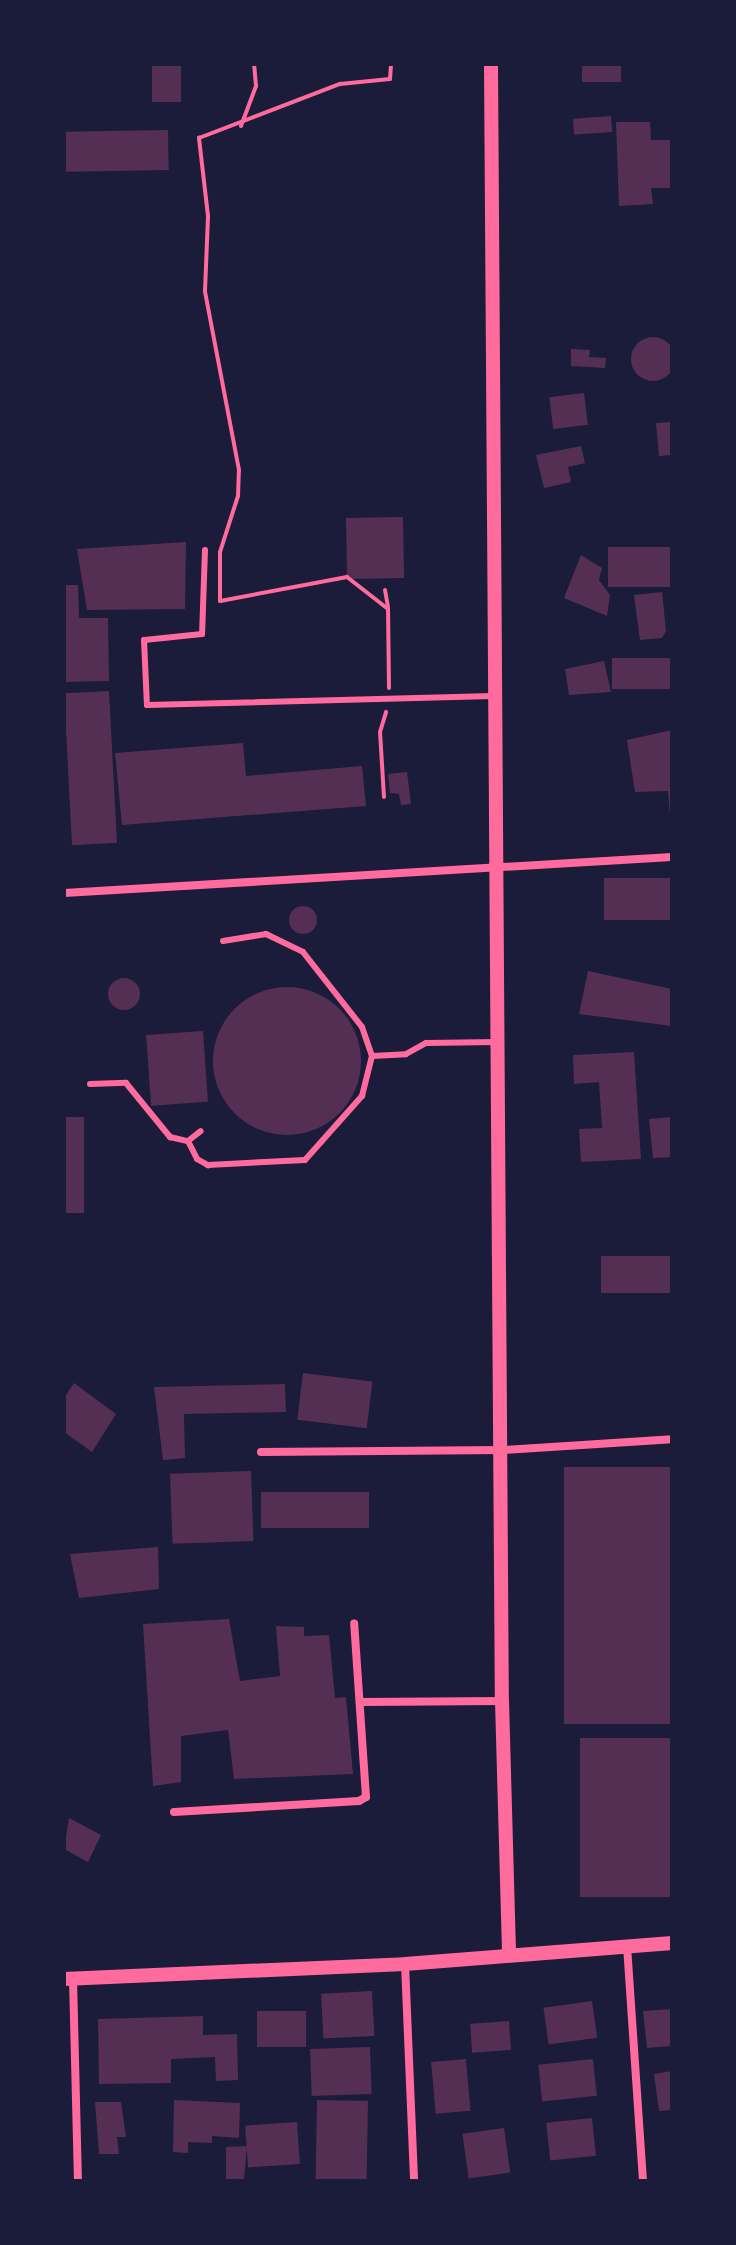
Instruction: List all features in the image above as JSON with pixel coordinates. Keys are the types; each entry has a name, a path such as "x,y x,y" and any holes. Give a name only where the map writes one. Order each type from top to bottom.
{"street":[{"path":"491,64 504,1450 502,1701 509,1953"},
{"path":"64,893 497,864 672,857"},
{"path":"261,1452 504,1450 672,1439"},
{"path":"174,1812 359,1801 369,1791 354,1623"},
{"path":"361,1702 502,1701"},
{"path":"78,2181 68,1979 405,1964 509,1953 672,1943"},
{"path":"627,1946 643,2181"},
{"path":"405,1964 414,2181"}],"lane":[{"path":"205,550 202,634 144,640 147,705 496,696"},
{"path":"188,1141 197,1159 208,1165 305,1160 362,1096 372,1056 362,1027 303,952 266,934 223,941"},
{"path":"372,1056 406,1054 426,1043 499,1042"},
{"path":"90,1084 126,1083 170,1137 188,1141"},
{"path":"188,1141 201,1131"}],"path":[{"path":"241,126 256,86 254,64"},
{"path":"388,609 347,577 220,601 220,552 238,496 239,470 205,291 208,216 199,138 241,126 340,84 390,79 391,64"},
{"path":"384,797 380,732 389,700 385,590"}],"building":[{"path":"152,64 181,64 181,102 152,102"},
{"path":"582,64 621,64 621,82 582,82"},
{"path":"611,116 612,132 574,135 573,119"},
{"path":"616,122 650,122 651,140 672,140 672,188 651,188 653,204 619,206"},
{"path":"168,130 169,170 65,172 64,132"},
{"path":"653,337 668,344 675,359 668,374 653,381 638,374 631,359 638,344"},
{"path":"571,349 590,350 589,357 606,358 605,368 571,366"},
{"path":"584,393 588,425 553,429 549,397"},
{"path":"672,422 672,455 659,456 656,423"},
{"path":"581,446 585,463 568,467 571,482 544,488 536,455"},
{"path":"403,517 404,578 347,579 346,518"},
{"path":"186,542 185,609 87,610 77,549"},
{"path":"608,547 672,547 672,587 608,587"},
{"path":"581,555 602,568 599,580 610,595 607,616 564,598"},
{"path":"64,585 78,585 79,618 108,618 109,681 64,682"},
{"path":"662,592 666,631 662,638 640,640 634,595"},
{"path":"612,658 672,658 672,689 612,689"},
{"path":"604,661 611,692 569,695 565,669"},
{"path":"109,691 117,843 72,845 64,693"},
{"path":"672,730 672,840 668,791 635,792 627,740"},
{"path":"243,743 246,776 362,766 366,806 122,825 115,753"},
{"path":"407,772 411,804 401,805 399,794 390,793 388,774"},
{"path":"604,878 672,878 672,920 604,920"},
{"path":"303,906 313,910 317,920 313,930 303,934 293,930 289,920 293,910"},
{"path":"588,971 672,989 672,1026 579,1014"},
{"path":"124,978 135,983 140,994 135,1005 124,1010 113,1005 108,994 113,983"},
{"path":"287,987 315,992 340,1008 356,1033 361,1061 356,1089 340,1114 315,1130 287,1135 259,1130 234,1114 218,1089 213,1061 218,1033 234,1008 259,992"},
{"path":"203,1031 208,1102 151,1106 146,1035"},
{"path":"634,1052 641,1159 581,1162 579,1129 602,1128 599,1082 574,1084 573,1055"},
{"path":"64,1117 84,1117 84,1213 64,1213"},
{"path":"672,1117 672,1157 653,1158 649,1119"},
{"path":"601,1256 672,1256 672,1293 601,1293"},
{"path":"303,1373 372,1382 367,1428 297,1420"},
{"path":"74,1383 116,1414 92,1452 64,1432 64,1398"},
{"path":"285,1384 286,1412 184,1414 185,1458 163,1460 154,1387"},
{"path":"564,1467 672,1467 672,1724 564,1724"},
{"path":"251,1471 253,1541 172,1544 170,1474"},
{"path":"261,1492 369,1492 369,1528 261,1528"},
{"path":"158,1547 159,1589 79,1598 70,1554"},
{"path":"229,1619 240,1681 280,1676 276,1626 304,1627 304,1636 329,1635 335,1698 346,1697 353,1774 234,1779 228,1730 181,1736 181,1782 153,1786 143,1624"},
{"path":"580,1738 672,1738 672,1897 580,1897"},
{"path":"69,1818 101,1835 88,1862 64,1849"},
{"path":"372,1991 374,2036 323,2039 321,1994"},
{"path":"592,2001 597,2038 549,2044 543,2008"},
{"path":"672,2009 672,2046 647,2048 643,2011"},
{"path":"257,2011 306,2011 306,2047 257,2047"},
{"path":"203,2016 203,2035 237,2034 238,2080 216,2081 215,2057 171,2059 171,2083 99,2084 98,2019"},
{"path":"509,2021 511,2050 472,2053 470,2024"},
{"path":"370,2047 372,2094 312,2096 310,2049"},
{"path":"466,2059 471,2111 436,2114 431,2062"},
{"path":"593,2059 597,2096 542,2102 538,2065"},
{"path":"672,2071 672,2110 659,2111 654,2074"},
{"path":"174,2100 240,2103 239,2138 212,2136 212,2143 188,2142 188,2153 173,2152"},
{"path":"317,2100 368,2101 367,2180 316,2179"},
{"path":"95,2102 121,2102 126,2137 117,2137 119,2154 99,2154"},
{"path":"592,2118 596,2156 550,2161 546,2123"},
{"path":"297,2122 300,2164 248,2168 245,2126"},
{"path":"504,2128 510,2173 469,2178 462,2134"},
{"path":"247,2146 244,2180 226,2181 226,2147"}]}
